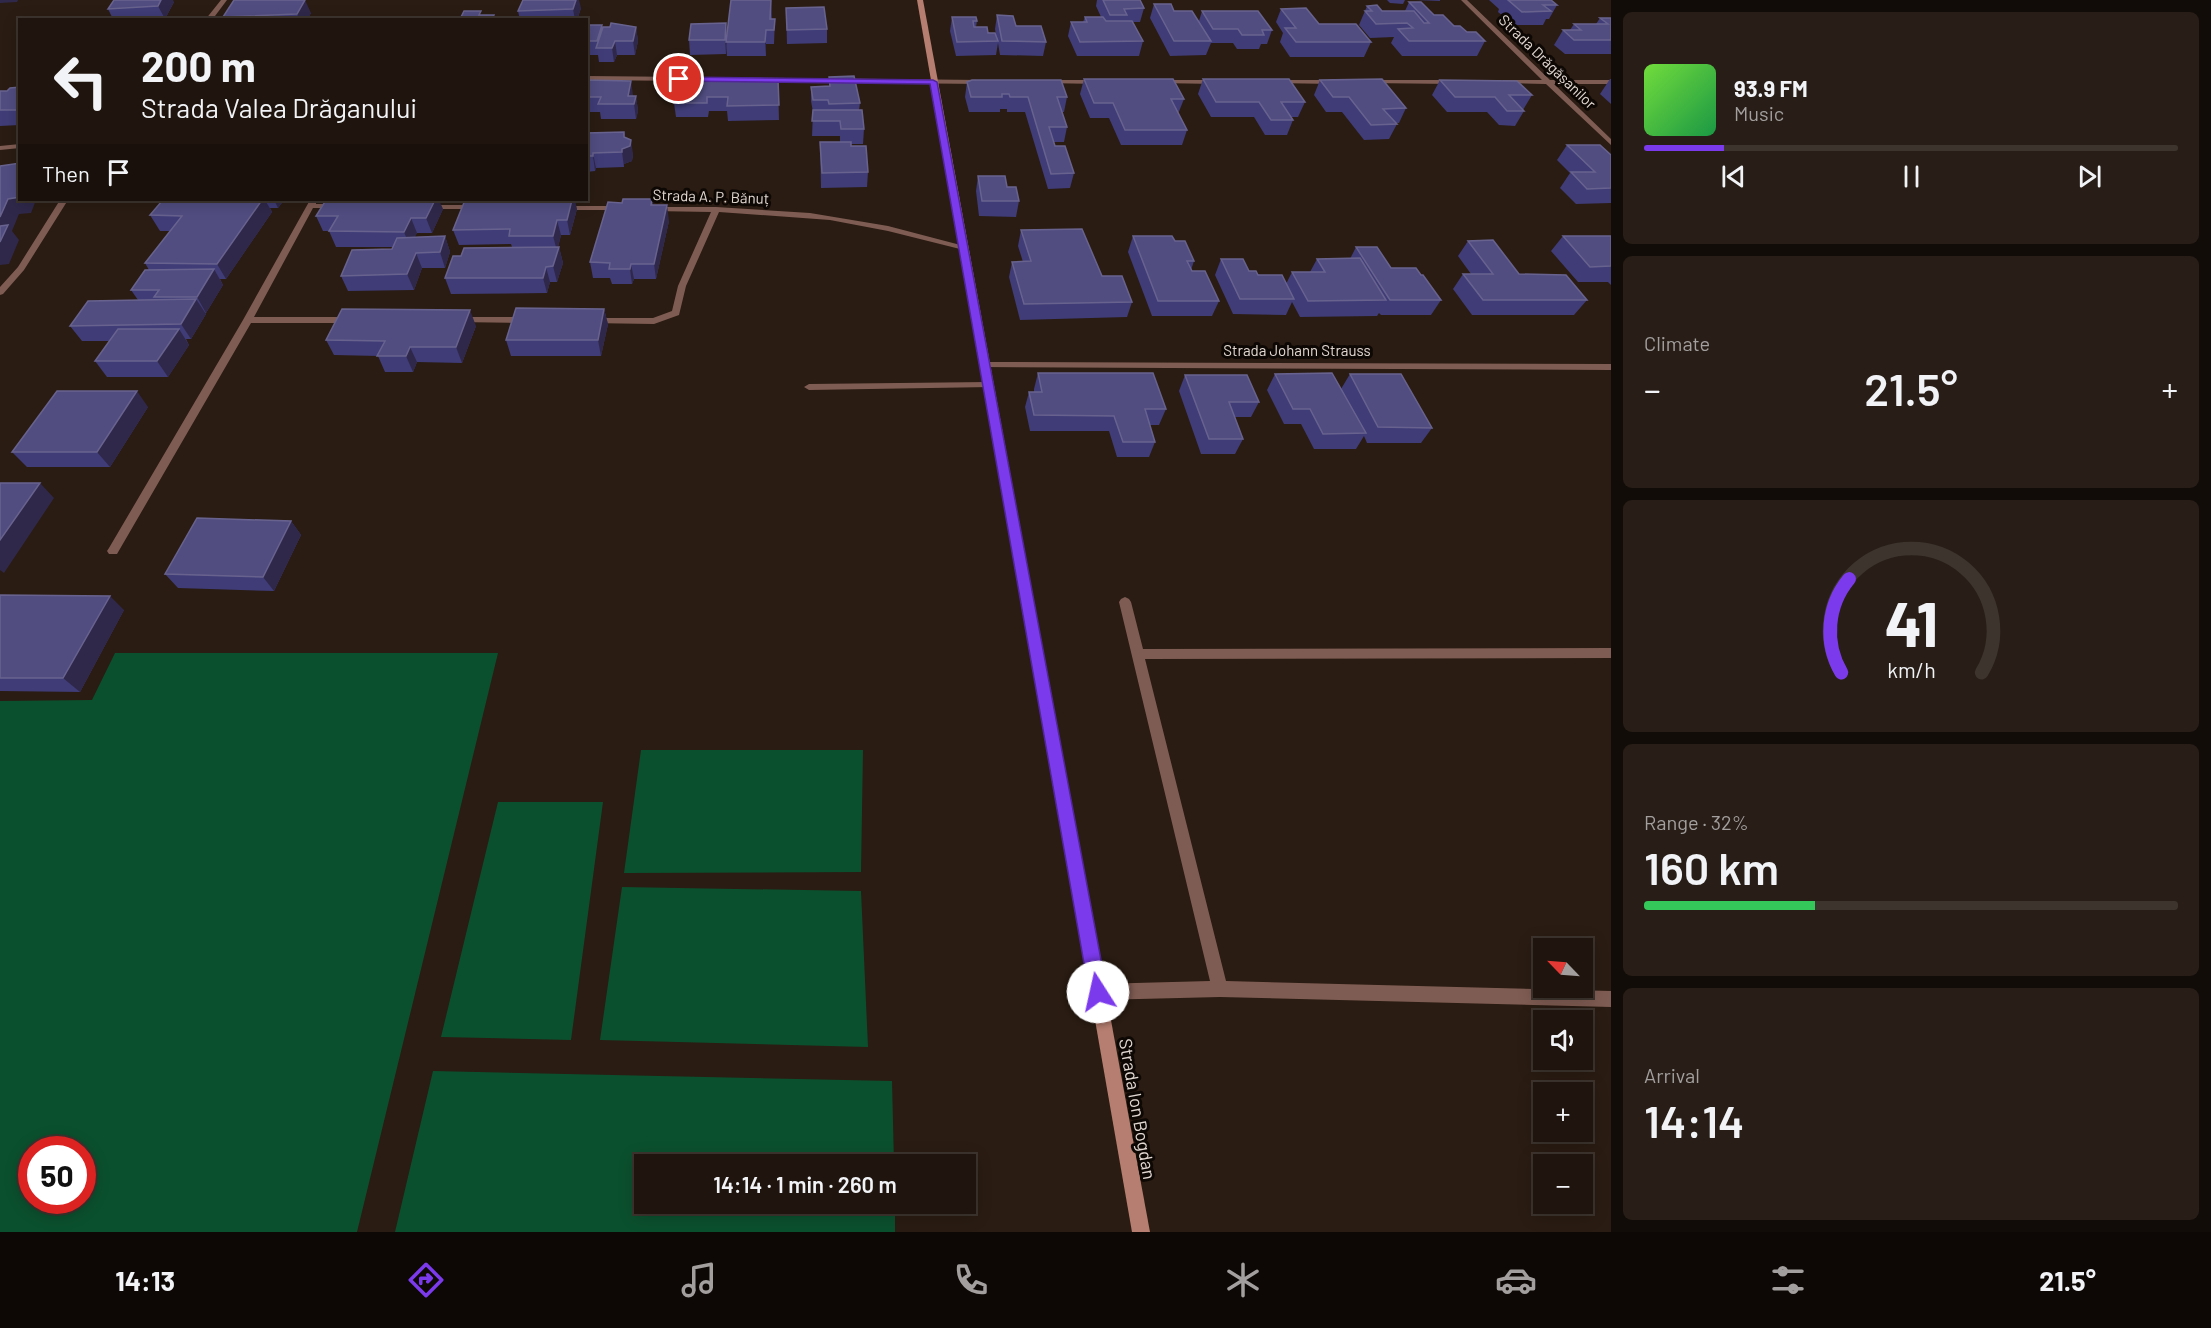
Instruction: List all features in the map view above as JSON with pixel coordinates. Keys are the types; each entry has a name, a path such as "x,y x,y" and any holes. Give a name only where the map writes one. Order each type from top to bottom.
{"main road":[{"name":"Strada Ion Bogdan","path":"920,0 1141,1232"}],"street":[{"path":"210,18 224,0"},
{"name":"Strada Drăgășanilor","path":"1464,0 1611,143"},
{"path":"588,78 993,82"},
{"path":"1040,82 1110,82"},
{"path":"1146,82 1228,82"},
{"path":"1264,82 1347,82"},
{"path":"1358,82 1465,82"},
{"path":"1500,82 1611,82"},
{"path":"0,148 18,146"},
{"path":"0,292 21,268 63,201"},
{"path":"113,551 248,320 312,203 346,206"},
{"path":"417,207 489,207"},
{"name":"Strada A. P. Bănuț","path":"549,208 632,208"},
{"name":"Strada A. P. Bănuț","path":"644,208 716,209 811,215 895,229 964,247"},
{"path":"582,321 654,321 676,313 682,286 716,209"},
{"path":"248,320 367,320"},
{"path":"451,320 534,320"},
{"name":"Strada Johann Strauss","path":"984,365 1611,367"},
{"path":"809,387 988,386"},
{"path":"1125,602 1220,989"},
{"path":"1137,654 1611,653"},
{"path":"1098,992 1220,989 1611,999"}],"green space":[{"path":"115,653 498,653 357,1232 0,1232 0,701 92,700"},
{"path":"641,750 863,750 861,872 624,873"},
{"path":"498,802 603,802 571,1040 441,1037"},
{"path":"622,887 861,891 868,1047 600,1040"},
{"path":"433,1071 892,1081 894,1154 634,1154 634,1214 895,1214 895,1232 395,1232"}],"building":[{"path":"114,0 161,0 158,6 108,9"},
{"path":"234,0 305,0 297,14 223,17"},
{"path":"523,0 576,0 573,9 518,11"},
{"path":"731,0 771,0 770,19 775,19 774,30 766,30 765,42 726,42"},
{"path":"1103,0 1140,0 1144,8 1124,9 1127,15 1110,15"},
{"path":"1508,0 1551,0 1557,5 1543,5 1551,11 1522,12"},
{"path":"1409,2 1421,2 1434,15 1443,15 1454,26 1460,26 1467,32 1476,32 1485,41 1409,41 1398,29 1413,28 1407,23 1376,24 1365,11 1372,11 1367,6 1377,5 1382,11 1414,11 1424,23 1429,23"},
{"path":"1154,4 1171,4 1174,11 1192,11 1211,41 1174,41"},
{"path":"824,7 827,29 787,30 786,8"},
{"path":"1306,8 1319,24 1356,24 1371,42 1296,42 1285,28 1296,28 1281,9"},
{"path":"464,11 481,11 479,15 494,15 493,18 460,18"},
{"path":"1202,11 1258,11 1272,30 1262,30 1264,35 1242,35 1238,29 1213,29"},
{"path":"997,15 1013,16 1016,26 1041,26 1046,42 1002,41"},
{"path":"350,17 387,17 386,18"},
{"path":"952,17 976,17 977,21 973,21 974,27 987,27 988,33 995,33 998,41 957,42"},
{"path":"1085,17 1103,17 1106,21 1132,21 1143,41 1080,42 1071,22 1087,22"},
{"path":"1600,18 1611,18 1611,40 1574,40 1563,30 1581,30 1574,24 1608,24"},
{"path":"611,23 636,27 633,41 615,41 612,48 596,48 603,27 610,27"},
{"path":"726,23 725,40 689,40 691,24"},
{"path":"588,25 602,25 597,41 588,41"},
{"path":"854,76 860,103 829,104 828,100 813,100 811,87 830,86 829,77"},
{"path":"1084,79 1173,79 1184,99 1171,99 1187,130 1125,130 1113,103 1094,103"},
{"path":"1203,79 1289,79 1305,102 1281,102 1293,120 1271,120 1259,102 1216,102"},
{"path":"1382,79 1406,108 1383,109 1397,124 1371,125 1349,97 1333,97 1320,80"},
{"path":"588,80 631,81 628,96 636,96 634,104 598,104 601,97 588,97"},
{"path":"684,80 778,80 779,105 727,106 728,97 707,97 707,103 674,103 675,96 682,96"},
{"path":"972,80 1061,80 1067,97 1057,97 1067,127 1049,127 1055,146 1065,146 1074,173 1051,174 1028,97 1010,97 1009,94 1002,94 1002,97 971,97 967,82"},
{"path":"1440,80 1517,81 1532,95 1509,95 1524,111 1507,111 1495,97 1455,97"},
{"path":"18,87 18,110 0,110 0,91 7,91 10,88"},
{"path":"813,110 862,110 864,129 841,129 840,121 812,121"},
{"path":"624,132 624,137 631,140 630,146 622,149 622,152 593,153 593,156 588,156 588,133"},
{"path":"820,142 851,142 851,146 866,146 868,172 822,173"},
{"path":"1567,145 1600,145 1611,155 1611,188 1587,189 1571,172 1595,172"},
{"path":"18,163 18,197 8,199 0,217 0,166"},
{"path":"978,176 1005,176 1007,187 1016,187 1019,201 982,201"},
{"path":"623,199 652,199 651,205 667,205 654,264 631,264 630,269 609,269 610,263 590,262 608,202 622,203"},
{"path":"162,201 261,201 217,264 145,263 182,216 150,215"},
{"path":"325,201 434,201 426,218 411,218 404,232 329,231 338,216 316,216"},
{"path":"465,201 572,201 567,220 557,220 553,236 509,236 510,229 453,230"},
{"path":"8,225 0,242 0,226"},
{"path":"1082,229 1102,276 1122,276 1132,302 1024,304 1012,262 1031,261 1021,230"},
{"path":"445,236 440,252 416,253 407,274 341,276 352,250 392,249 397,238"},
{"path":"1133,236 1172,236 1175,241 1185,241 1194,261 1187,261 1192,271 1205,271 1219,301 1158,301"},
{"path":"1563,236 1611,236 1611,266 1590,267"},
{"path":"1493,240 1519,274 1566,275 1587,300 1483,300 1463,274 1493,274 1468,241"},
{"path":"559,247 553,266 546,267 543,278 445,278 453,256 461,256 464,248"},
{"path":"1356,247 1377,247 1391,268 1416,268 1441,300 1390,300"},
{"path":"1360,258 1386,300 1308,301 1292,272 1325,272 1317,259"},
{"path":"1221,259 1243,259 1249,271 1256,271 1258,275 1282,275 1294,299 1240,299"},
{"path":"214,269 197,297 154,297 159,290 131,290 145,270"},
{"path":"196,299 181,324 70,326 88,301"},
{"path":"516,308 604,309 598,340 506,340"},
{"path":"342,309 470,310 456,347 410,347 406,356 377,356 385,341 326,340"},
{"path":"118,329 179,329 157,361 95,361"},
{"path":"1038,373 1153,373 1166,409 1145,409 1155,442 1123,442 1114,416 1034,415 1029,392 1042,392"},
{"path":"1332,373 1366,433 1323,434 1310,409 1293,409 1275,374"},
{"path":"1350,374 1401,374 1432,428 1378,427"},
{"path":"1185,375 1247,375 1259,402 1229,402 1243,439 1209,439"},
{"path":"57,391 137,391 97,452 12,452"},
{"path":"0,483 40,483 0,540"},
{"path":"197,518 291,521 263,577 165,574"},
{"path":"0,595 110,596 63,678 0,678"}],"route":[{"path":"679,79 933,82 1098,992"}]}
